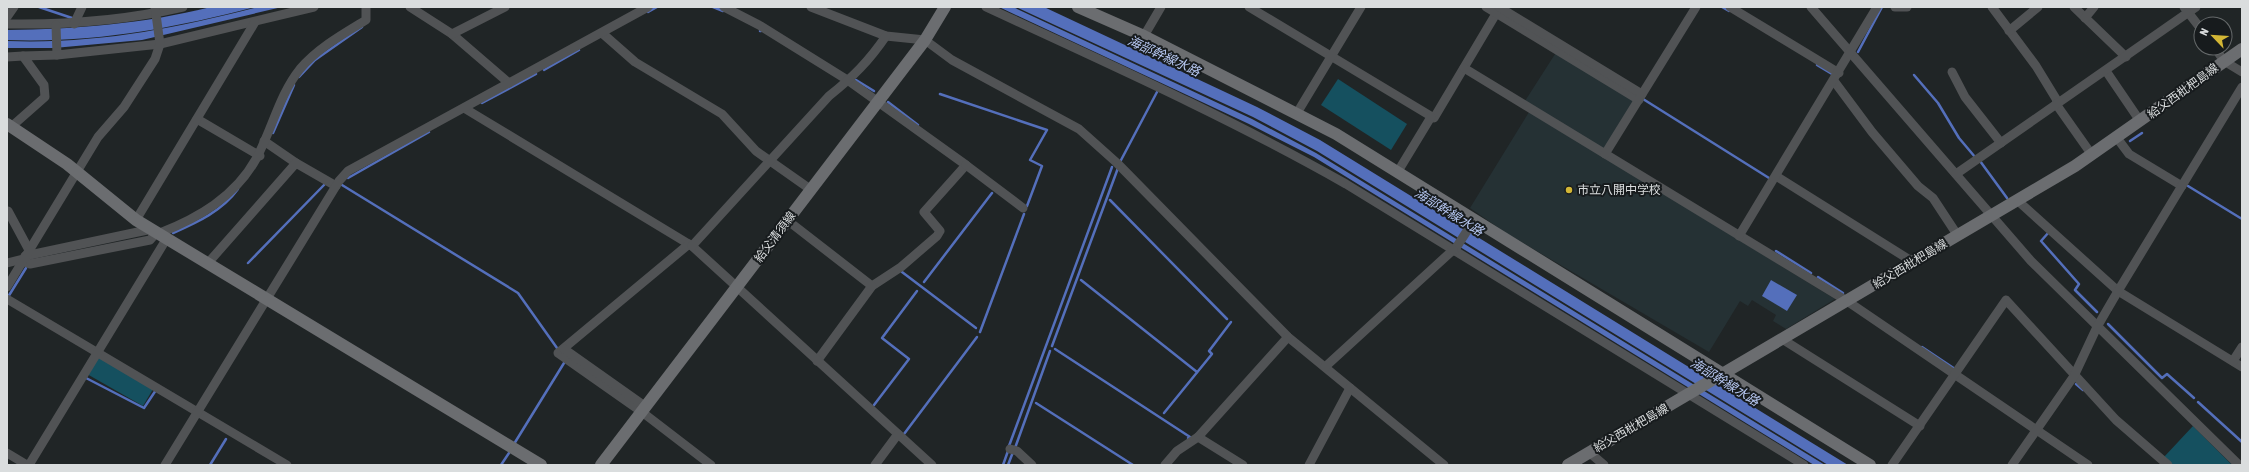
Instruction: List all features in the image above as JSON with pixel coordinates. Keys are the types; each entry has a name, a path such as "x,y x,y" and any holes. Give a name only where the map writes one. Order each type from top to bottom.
{"street":[{"path":"7,17 14,7"},
{"path":"74,24 82,7"},
{"path":"7,24 56,27 155,13 183,7"},
{"path":"7,57 57,54 159,42 255,22 314,7"},
{"path":"7,263 159,233 205,213 230,192 259,156 264,141 289,87 300,70 338,37 366,20 366,7"},
{"path":"410,7 452,34 509,83"},
{"path":"452,34 505,7"},
{"path":"166,465 336,186 348,171 648,7"},
{"path":"724,7 759,25 849,81 1023,208"},
{"path":"811,7 886,36 924,40 952,60 1079,129 1093,140 1288,337 1444,465"},
{"name":"給父清須線","path":"601,465 924,40 945,7"},
{"path":"986,7 1251,132 1346,184 1691,393 1804,465"},
{"path":"1078,7 1144,36 1336,134 1397,172 1471,224 1719,377 1870,465"},
{"path":"1144,36 1162,7"},
{"path":"1249,7 1431,117"},
{"path":"1297,113 1330,56 1361,7"},
{"path":"1486,7 1499,9 1640,97"},
{"path":"1605,154 1696,7"},
{"path":"1730,7 1839,73"},
{"path":"1811,7 2031,261 2239,465"},
{"path":"1739,236 1839,73 1877,7"},
{"path":"1895,7 1907,7"},
{"path":"1992,7 2036,66 2057,103 2092,155"},
{"path":"2009,31 2038,7"},
{"path":"2074,7 2126,57"},
{"path":"2084,18 2094,7"},
{"path":"1397,172 1431,117 1434,118 1499,9"},
{"path":"1956,174 2057,103 2126,57 2190,9"},
{"path":"7,286 98,137 124,107 155,58 159,42 155,13"},
{"path":"136,220 255,22"},
{"path":"56,27 57,54"},
{"path":"602,33 635,62 722,114 756,150 810,189"},
{"path":"711,465 644,410 558,354 690,245 829,96 849,81 874,55 886,36"},
{"name":"給父西枇杷島線","path":"1568,465 2018,201 2092,155 2242,49"},
{"path":"23,56 44,85 45,97 9,126 76,172 136,220 541,465"},
{"path":"2221,56 2224,61 2242,72"},
{"path":"1464,68 1847,301 2088,465"},
{"path":"2106,71 2140,121"},
{"path":"1952,72 1965,97 2001,143"},
{"path":"1834,81 1872,132 1918,186 1933,198 1958,236"},
{"path":"2012,465 2074,376 2097,327 2242,87"},
{"path":"464,108 690,245 932,465"},
{"path":"197,119 259,156"},
{"path":"2117,138 2129,154 2182,186"},
{"path":"264,141 296,163 336,186"},
{"path":"208,263 296,163"},
{"path":"817,361 872,286 901,267 937,236 940,231 924,212 966,165"},
{"path":"1776,176 1913,262"},
{"path":"2018,201 2118,291 2242,367"},
{"path":"7,209 24,259"},
{"path":"787,220 872,286"},
{"path":"1326,367 1454,250 1471,224"},
{"path":"7,453 28,465 97,353 159,233"},
{"path":"7,271 24,259"},
{"path":"7,299 287,465"},
{"path":"1892,465 2006,300 2074,376 2116,420 2168,465"},
{"path":"1165,465 1177,451 1198,437 1288,337"},
{"path":"1782,339 1920,426"},
{"path":"2233,362 2242,347"},
{"path":"1309,465 1350,388"},
{"path":"875,465 898,434"},
{"path":"1198,437 1243,465"},
{"path":"1010,449 1017,451 1032,465"},
{"path":"1590,452 1604,465"}],"shaded area":[{"name":"市立八開中学校","path":"1557,51 1635,99 1601,155 1835,299 1786,329 1773,321 1776,315 1752,300 1748,306 1740,301 1709,352 1506,233 1470,208 1529,112 1525,101"},
{"path":"1338,79 1407,124 1391,150 1321,105"},
{"path":"100,358 153,389 143,406 87,374 97,359"},
{"path":"2193,426 2232,465 2173,465 2164,457"}],"water":[{"path":"211,7 255,7 193,22 102,37 7,40 7,30 84,27 160,18"},
{"path":"258,7 282,7 142,40 54,48 7,48 7,41 72,40 134,33 195,22"},
{"path":"999,7 1013,7 1252,119 1316,153 1825,465 1814,465 1314,157 1249,124"},
{"path":"1016,7 1044,7 1257,107 1320,140 1848,465 1828,465 1317,151 1253,117"},
{"path":"1771,280 1797,295 1787,311 1762,296"}],"waterway":[{"path":"39,7 72,18"},
{"path":"648,12 657,7"},
{"path":"713,7 723,11"},
{"path":"1722,7 1729,11"},
{"path":"1858,52 1882,7"},
{"path":"299,77 315,60 362,27"},
{"path":"544,70 579,50"},
{"path":"1817,65 1832,74"},
{"path":"482,103 536,74"},
{"path":"1914,75 1938,103 1959,138 1975,157"},
{"path":"856,80 874,91"},
{"path":"273,133 294,85"},
{"path":"1120,162 1157,92"},
{"path":"940,94 1047,130 1030,160 1042,166 1027,206"},
{"path":"1643,99 1769,178"},
{"path":"888,102 918,125"},
{"path":"348,178 429,132"},
{"path":"2130,141 2142,133"},
{"path":"1980,161 2007,198"},
{"path":"1009,446 1112,167"},
{"path":"1052,346 1118,168"},
{"path":"248,263 324,185"},
{"path":"342,185 518,293 557,348"},
{"path":"2188,186 2242,219"},
{"path":"173,233 217,210 225,204 238,189"},
{"path":"924,282 992,193"},
{"path":"1110,200 1227,319"},
{"path":"980,332 1024,214"},
{"path":"2049,232 2041,241 2079,284 2075,290 2097,312"},
{"path":"1776,251 1811,273"},
{"path":"8,297 26,268"},
{"path":"902,272 976,328"},
{"path":"1818,277 1843,293"},
{"path":"1081,280 1197,372"},
{"path":"874,405 909,359 882,338 917,291"},
{"path":"1164,413 1212,354 1209,351 1231,322"},
{"path":"2108,324 2162,378 2167,374 2194,398"},
{"path":"904,434 977,337"},
{"path":"1922,347 1955,369"},
{"path":"1055,349 1190,437 1188,438"},
{"path":"1015,448 1050,351"},
{"path":"514,444 564,363"},
{"path":"86,378 144,408 156,390"},
{"path":"2076,384 2083,390"},
{"path":"2198,402 2242,442"},
{"path":"1036,403 1133,465"},
{"path":"210,465 226,439"},
{"path":"1003,465 1008,451"},
{"path":"1008,465 1013,452"},
{"path":"501,465 509,453"}],"place":[{"name":"市立八開中学校","path":"1569,190"}],"water label":[{"name":"海部幹線水路","path":"1164,56"},
{"name":"海部幹線水路","path":"1449,212"},
{"name":"海部幹線水路","path":"1725,382"}]}
